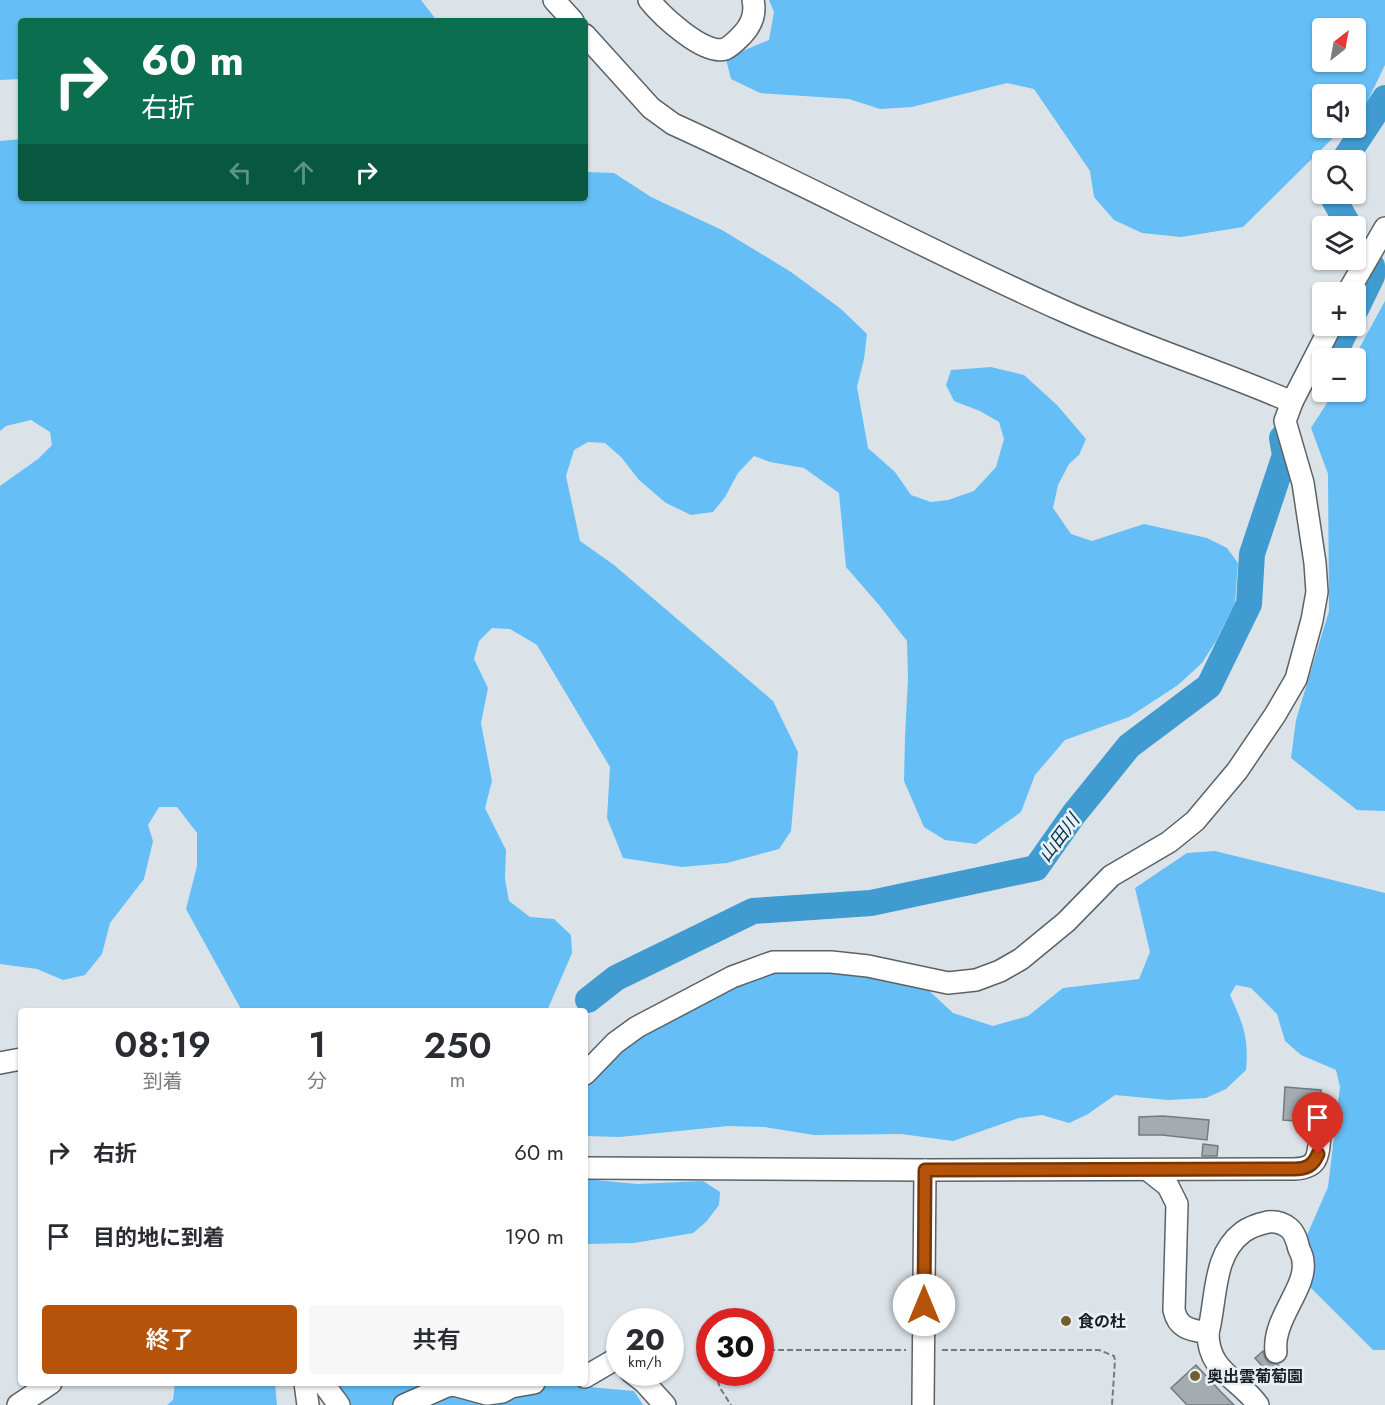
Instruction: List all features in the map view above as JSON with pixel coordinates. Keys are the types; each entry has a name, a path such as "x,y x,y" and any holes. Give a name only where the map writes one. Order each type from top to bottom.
{"street":[{"path":"554,0 570,18"},
{"path":"649,0 673,25 699,42 711,49 724,49 736,41 747,29 754,16 753,0"},
{"path":"588,38 651,108 673,124 1059,309 1141,344 1240,379 1292,402"},
{"path":"1354,282 1385,228"},
{"path":"588,1071 615,1043 637,1027 732,977 773,962 831,962 868,966 948,983 976,980 1021,959 1066,922 1112,876 1169,842 1195,821 1237,771 1296,679 1312,620 1317,592 1315,563 1303,483 1285,421 1292,402 1326,336"},
{"path":"0,1063 18,1060"},
{"path":"588,1168 1304,1169 1315,1161 1320,1136"},
{"path":"924,1405 925,1170"},
{"path":"1148,1170 1168,1186 1177,1204 1174,1310 1176,1319 1180,1325 1191,1330 1208,1333"},
{"path":"1258,1405 1222,1372 1208,1345 1208,1333 1213,1313 1217,1276 1226,1250 1245,1231 1257,1224 1273,1221 1286,1225 1293,1232 1304,1264 1299,1285 1275,1340 1276,1353"},
{"path":"588,1376 606,1368"},
{"path":"18,1405 46,1386"},
{"path":"305,1386 308,1405"},
{"path":"325,1386 339,1405"},
{"path":"404,1405 447,1386"},
{"path":"457,1386 488,1395 517,1386"},
{"path":"648,1386 665,1405"}],"path":[{"path":"774,1350 1099,1350 1114,1356 1115,1360 1112,1405"},
{"path":"719,1386 731,1405"}],"shaded area":[{"path":"0,0 421,0 434,18 18,18 18,79 0,80"},
{"path":"769,0 1385,0 1385,65 1366,104 1366,84 1312,84 1312,138 1333,138 1321,150 1312,150 1312,159 1243,227 1181,237 1142,233 1114,220 1094,197 1090,171 1034,89 1007,83 912,107 880,109 849,99 760,93 731,79 726,59 769,40 774,12"},
{"path":"18,139 18,201 588,201 588,172 614,173 651,197 722,230 791,272 841,309 867,334 857,387 868,448 895,472 911,495 931,502 948,500 974,491 996,467 1004,439 999,422 980,411 954,401 946,385 951,370 991,367 1024,375 1057,405 1086,439 1079,455 1069,464 1058,485 1053,508 1071,534 1092,541 1144,524 1207,538 1227,548 1238,563 1235,603 1202,663 1178,685 1129,717 1065,740 1035,775 1021,812 976,844 945,840 924,827 904,781 908,679 907,641 846,567 839,493 804,468 770,462 754,456 738,473 725,497 713,512 691,515 666,503 639,480 621,457 605,443 588,442 574,450 566,476 580,541 614,565 773,701 798,752 791,831 779,849 727,863 682,867 623,858 607,818 610,767 537,645 510,629 492,628 479,641 474,659 488,688 481,723 492,781 485,808 506,850 505,879 509,901 530,917 554,919 571,935 572,953 548,1008 240,1008 186,909 197,866 197,833 177,807 159,807 148,825 153,841 144,879 110,923 102,954 85,975 63,980 37,969 0,964 0,486 38,459 52,445 50,432 31,420 6,426 0,431 0,141"},
{"path":"1385,301 1385,811 1357,810 1291,758 1296,720 1329,611 1328,474 1311,428 1328,402 1366,402 1366,348 1359,348"},
{"path":"1215,851 1385,893 1385,1350 1373,1350 1310,1287 1308,1253 1304,1242 1328,1187 1340,1087 1336,1070 1301,1055 1285,1041 1277,1014 1251,988 1236,985 1230,995 1244,1031 1247,1048 1246,1070 1226,1089 1206,1098 1168,1100 1115,1095 1088,1114 1069,1123 1042,1115 1019,1118 953,1141 901,1134 814,1135 764,1127 728,1126 620,1137 588,1136 588,1077 619,1046 786,959 924,986 953,1013 993,1026 1028,1016 1063,988 1139,979 1150,952 1135,888 1187,853"},
{"path":"588,1179 637,1184 703,1181 720,1192 719,1205 706,1222 693,1233 634,1243 588,1244"},
{"path":"175,1386 275,1386 277,1405 167,1405 173,1400"},
{"path":"330,1386 578,1386 634,1391 643,1405 340,1405"}],"building":[{"path":"1285,1087 1321,1090 1321,1095 1325,1096 1323,1123 1283,1120"},
{"path":"1163,1116 1209,1120 1207,1140 1139,1135 1139,1117"},
{"path":"1203,1144 1218,1146 1217,1156 1202,1156"},
{"path":"1263,1351 1269,1363 1280,1367 1270,1375 1255,1358"},
{"name":"奥出雲葡萄園","path":"1196,1365 1234,1405 1187,1405 1171,1388"}],"waterway":[{"name":"山田川","path":"1351,150 1385,98"},
{"name":"山田川","path":"1337,204 1343,216"},
{"name":"山田川","path":"1366,288 1372,276 1372,266"},
{"name":"山田川","path":"1337,348 1343,336"},
{"name":"山田川","path":"588,1000 616,978 753,911 871,903 1036,868 1074,814 1129,746 1209,686 1249,604 1252,554 1285,455 1282,438"}],"place":[{"name":"食の杜","path":"1066,1321"},
{"name":"奥出雲葡萄園","path":"1195,1376"}],"route":[{"path":"924,1305 925,1170 1304,1169 1315,1161 1318,1154"}]}
